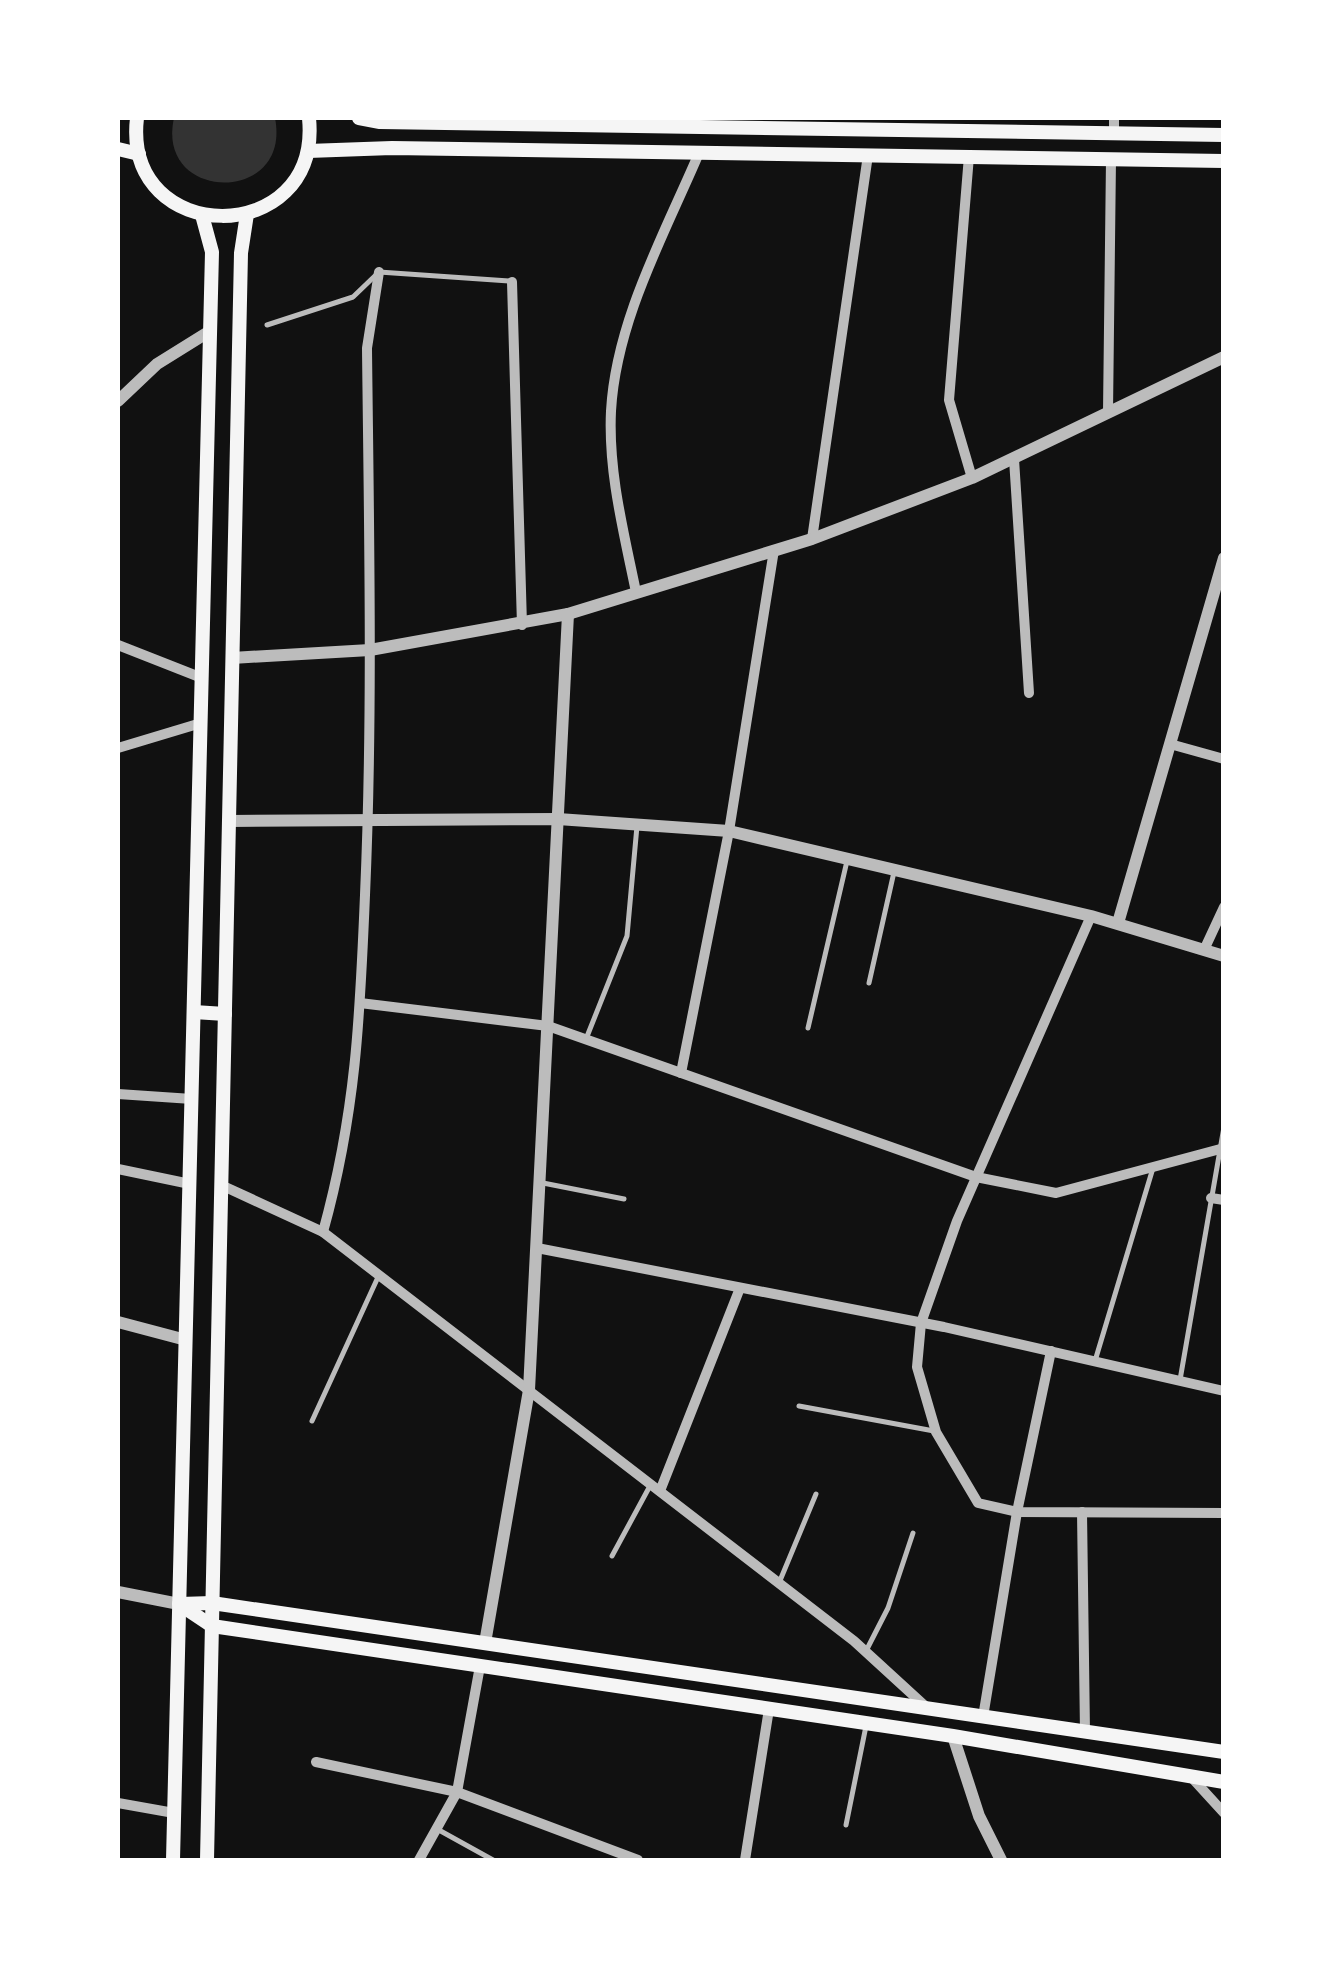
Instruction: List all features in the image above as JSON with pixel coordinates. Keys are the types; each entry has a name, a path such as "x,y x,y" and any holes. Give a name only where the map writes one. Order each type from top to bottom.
{"main road":[{"path":"137,118 139,154 146,171 169,200 202,215 247,214 286,191 308,152 309,118"},
{"path":"358,118 380,122 1114,125 1224,135"},
{"path":"308,152 392,148 1224,161"},
{"path":"118,149 139,154"},
{"path":"207,1860 241,253 247,214"},
{"path":"173,1860 212,252 202,215"},
{"path":"194,1012 225,1014"},
{"path":"180,1604 212,1602 1224,1752"},
{"path":"180,1604 212,1626 954,1736 1224,1782"},
{"path":"480,1666 485,1642"}],"street":[{"path":"636,592 611,444 616,377 632,310 699,152"},
{"path":"812,539 868,155"},
{"path":"969,156 949,400 972,478"},
{"path":"1108,412 1111,159"},
{"path":"323,1232 344,1157 357,1070 368,820 367,348 379,272"},
{"path":"512,282 522,625"},
{"path":"118,401 157,364 210,331"},
{"path":"232,658 370,650 568,614 812,539 972,478 1224,357"},
{"path":"1014,459 1029,694"},
{"path":"681,1073 729,831 774,550"},
{"path":"1118,923 1224,558"},
{"path":"485,1642 529,1390 568,614"},
{"path":"118,645 202,678"},
{"path":"118,748 201,723"},
{"path":"1170,744 1224,759"},
{"path":"229,821 558,819 729,831 1091,916 1224,956"},
{"path":"1204,950 1224,908"},
{"path":"1091,916 976,1178 922,1322 917,1367 936,1432 978,1503 1017,1512 1224,1513"},
{"path":"360,1003 548,1026 976,1178 1056,1193 1220,1150"},
{"path":"118,1094 192,1099"},
{"path":"118,1169 190,1184"},
{"path":"221,1185 323,1232 779,1583 866,1652 927,1708"},
{"path":"537,1248 922,1322 1224,1390"},
{"path":"656,1487 740,1288"},
{"path":"118,1322 186,1340"},
{"path":"983,1716 1017,1512 1050,1352"},
{"path":"1082,1512 1085,1732"},
{"path":"118,1592 180,1604"},
{"path":"419,1860 456,1792 480,1666"},
{"path":"745,1860 769,1708"},
{"path":"954,1736 979,1816 1001,1860"},
{"path":"316,1762 456,1792 638,1860"},
{"path":"1192,1778 1224,1813"},
{"path":"118,1804 174,1813"}],"lane":[{"path":"268,325 354,297 379,272 512,282"},
{"path":"586,1039 627,936 637,824"},
{"path":"808,1028 848,858"},
{"path":"869,983 895,870"},
{"path":"1180,1381 1217,1199 1224,1127"},
{"path":"1095,1361 1152,1168"},
{"path":"540,1182 624,1199"},
{"path":"312,1421 379,1275"},
{"path":"800,1406 936,1432"},
{"path":"612,1556 656,1487"},
{"path":"779,1583 816,1494"},
{"path":"866,1652 888,1608 913,1533"},
{"path":"846,1825 866,1723"},
{"path":"437,1830 493,1860"}],"shaded area":[{"path":"174,118 275,118 275,146 264,167 246,179 224,182 202,178 184,166 174,146"}]}
